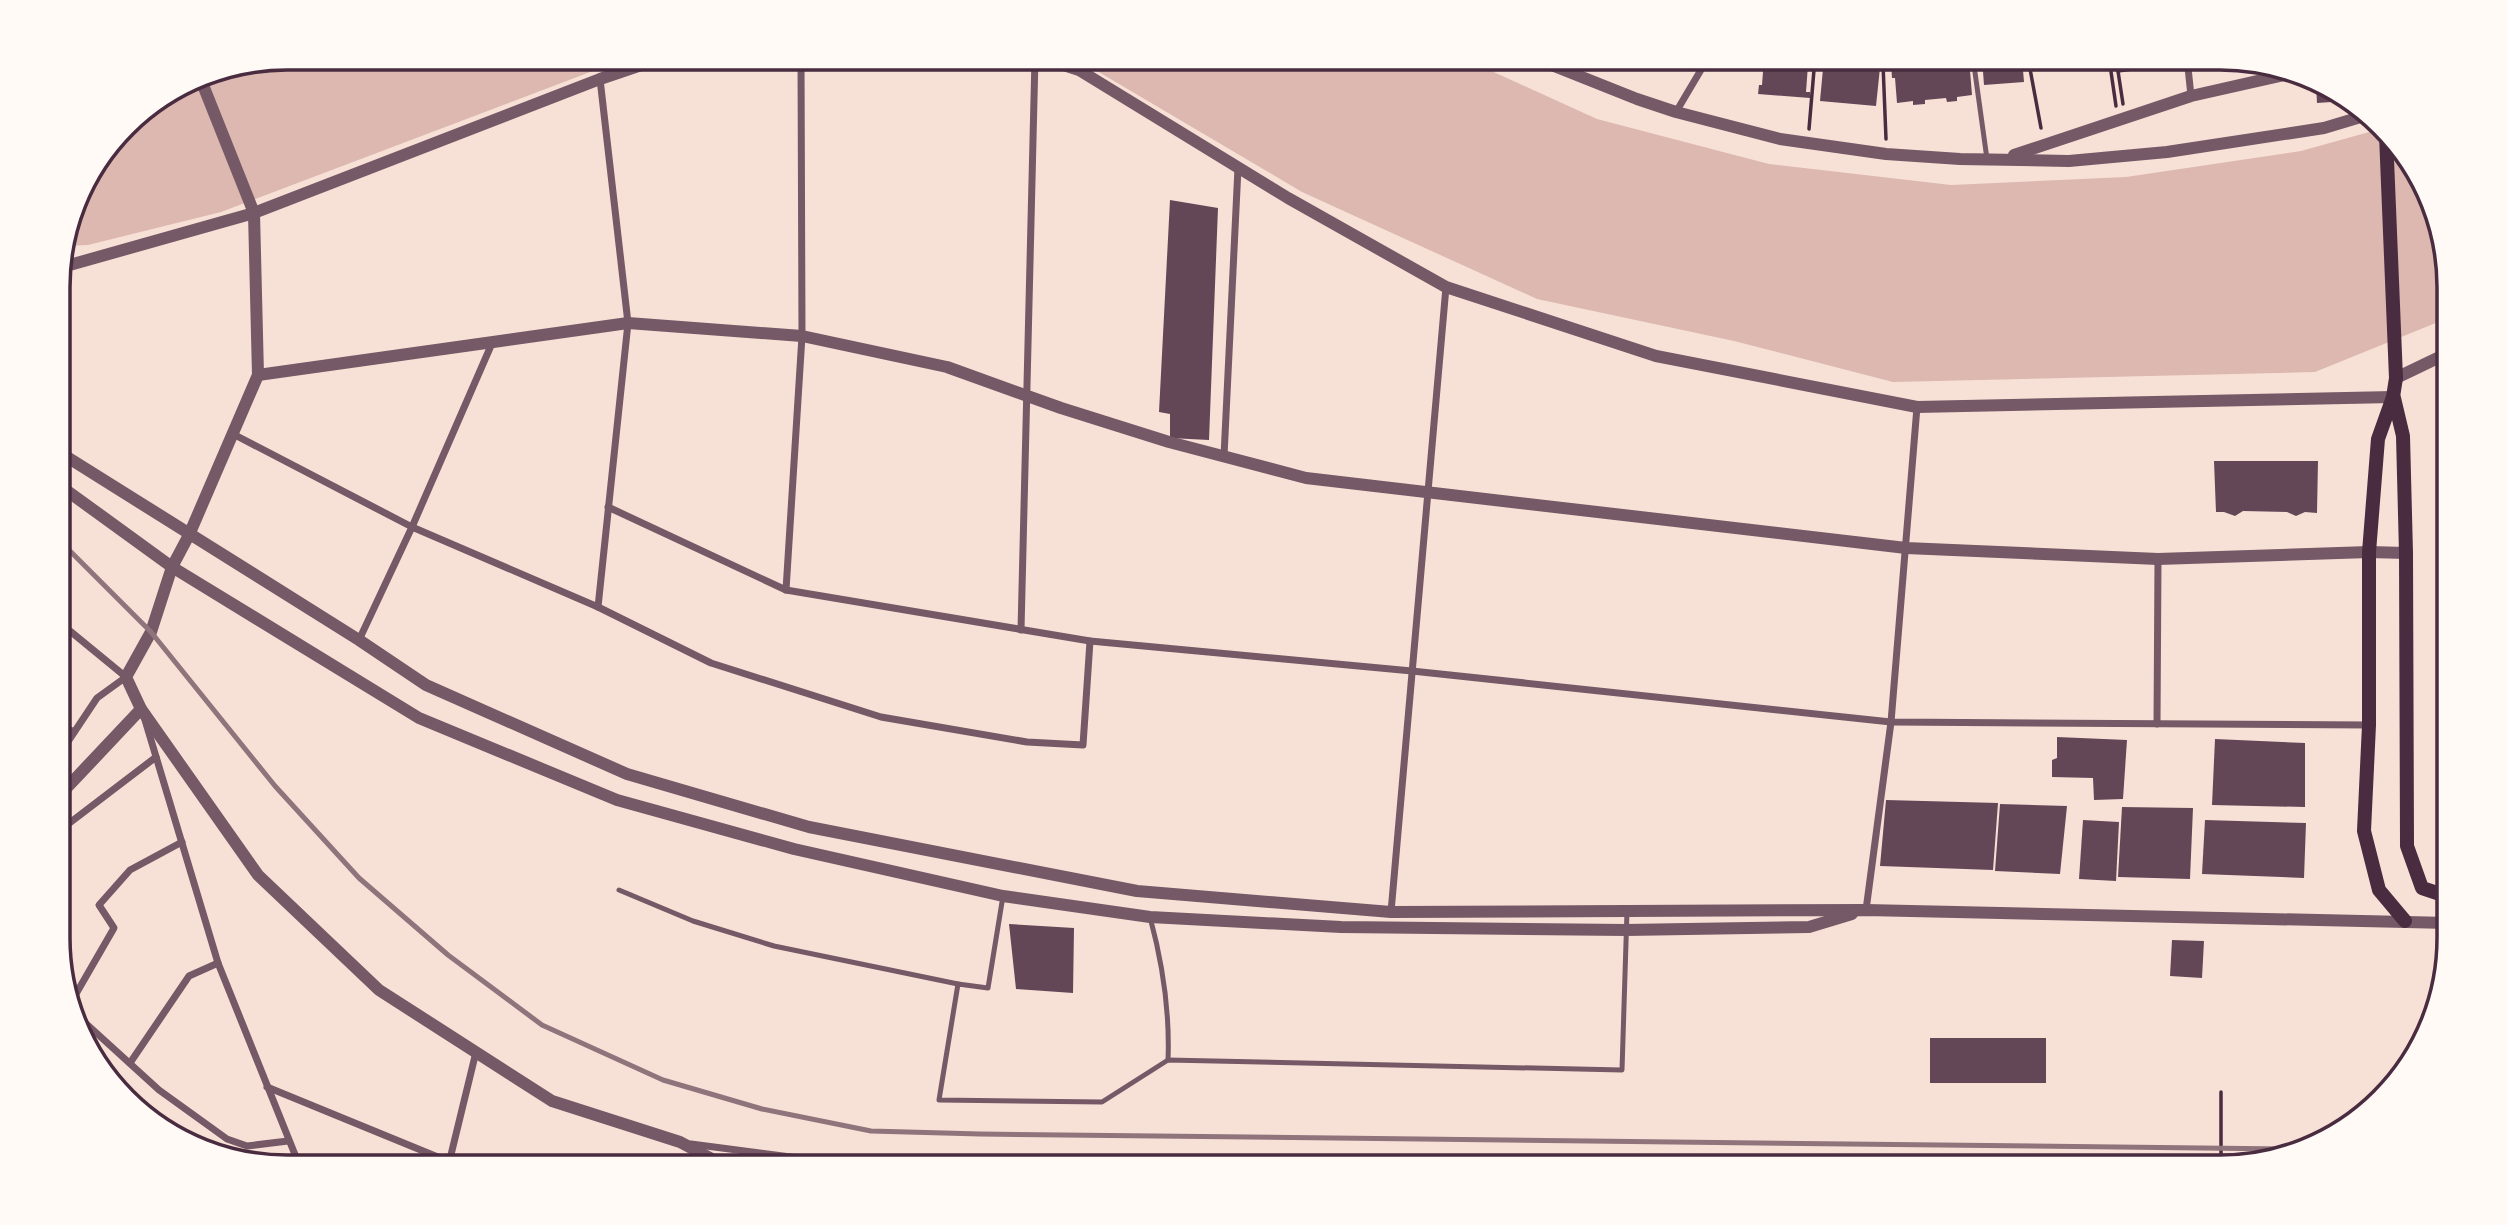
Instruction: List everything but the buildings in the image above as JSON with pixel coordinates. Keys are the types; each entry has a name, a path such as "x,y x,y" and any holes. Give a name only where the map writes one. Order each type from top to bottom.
{"main road":[{"path":"2387,149 2396,373 2393,397 2378,439 2369,552 2369,725 2364,831 2379,890 2405,921"},
{"path":"2393,397 2403,436 2407,846 2423,888 2437,893"}],"street":[{"path":"71,265 254,213 627,70"},
{"path":"786,590 802,336 801,70"},
{"path":"1021,630 1035,70"},
{"path":"1079,70 1238,168 1446,287 1656,356 1917,407 2393,397"},
{"path":"1564,70 1676,112 1780,139 1886,154 2069,160 2167,152 2324,128 2356,118"},
{"path":"1676,112 1700,70"},
{"path":"2188,70 2190,96"},
{"path":"2004,159 2190,96 2275,77"},
{"path":"598,607 628,323 600,79"},
{"path":"70,738 97,698 126,677 151,632 172,567 189,535 258,375 254,213 204,87"},
{"path":"1224,456 1238,168"},
{"path":"1391,912 1446,287"},
{"path":"258,375 628,323 802,336 947,367 1061,408 1169,442 1306,478 1906,548 2158,559 2406,553"},
{"path":"359,640 412,527 493,341"},
{"path":"2396,373 2437,357"},
{"path":"1866,910 1891,722 1917,407"},
{"path":"233,434 412,527 598,607 711,663 881,717 1027,742 1083,746 1090,641"},
{"path":"70,459 426,684 627,774 809,827 1137,891 1391,912 1866,910 2437,922"},
{"path":"70,493 172,567 419,718 617,800 794,849 1003,896 1150,917 1341,928 1626,930 1809,927 1866,910"},
{"path":"608,507 786,590 1090,641 1412,671 1891,722 2369,725"},
{"path":"2157,724 2158,559"},
{"path":"70,631 126,677 141,709 218,963 294,1155"},
{"path":"70,784 141,709"},
{"path":"141,709 258,875 379,990 552,1101 680,1142 778,1155"},
{"path":"70,730 74,732"},
{"path":"70,823 156,757"},
{"path":"77,993 114,928 99,905 130,870 182,842"},
{"path":"130,1063 189,976 218,963"},
{"path":"90,1027 159,1090 227,1139 247,1146 288,1141"},
{"path":"451,1155 476,1052"},
{"path":"267,1087 428,1155"},
{"path":"680,1142 704,1155"}],"lane":[{"path":"1975,70 1987,159"},
{"path":"619,890 693,921 774,946 988,988 1003,896"},
{"path":"957,984 939,1100 1102,1102 1167,1060 1622,1070 1627,911"},
{"path":"1150,917 1165,982 1169,1034 1167,1060"}],"path":[{"path":"1808,144 1814,70"},
{"path":"1883,70 1886,154"},
{"path":"2030,70 2045,145"},
{"path":"2112,70 2122,118"},
{"path":"2122,118 2118,71 2124,70"},
{"path":"2221,1092 2221,1155"}],"shaded area":[{"path":"273,70 595,70 221,212 88,245 74,246 77,231 92,191 115,155 155,115 178,99 217,82"},
{"path":"1095,70 1489,70 1597,119 1769,164 1951,185 2126,177 2301,151 2370,132 2408,178 2430,231 2435,259 2437,322 2315,372 1893,382 1734,341 1537,299 1302,192"}],"railway":[{"path":"70,551 151,632 275,786 359,878 448,955 542,1025 663,1080 762,1109 871,1131 980,1134 2271,1149"}]}
